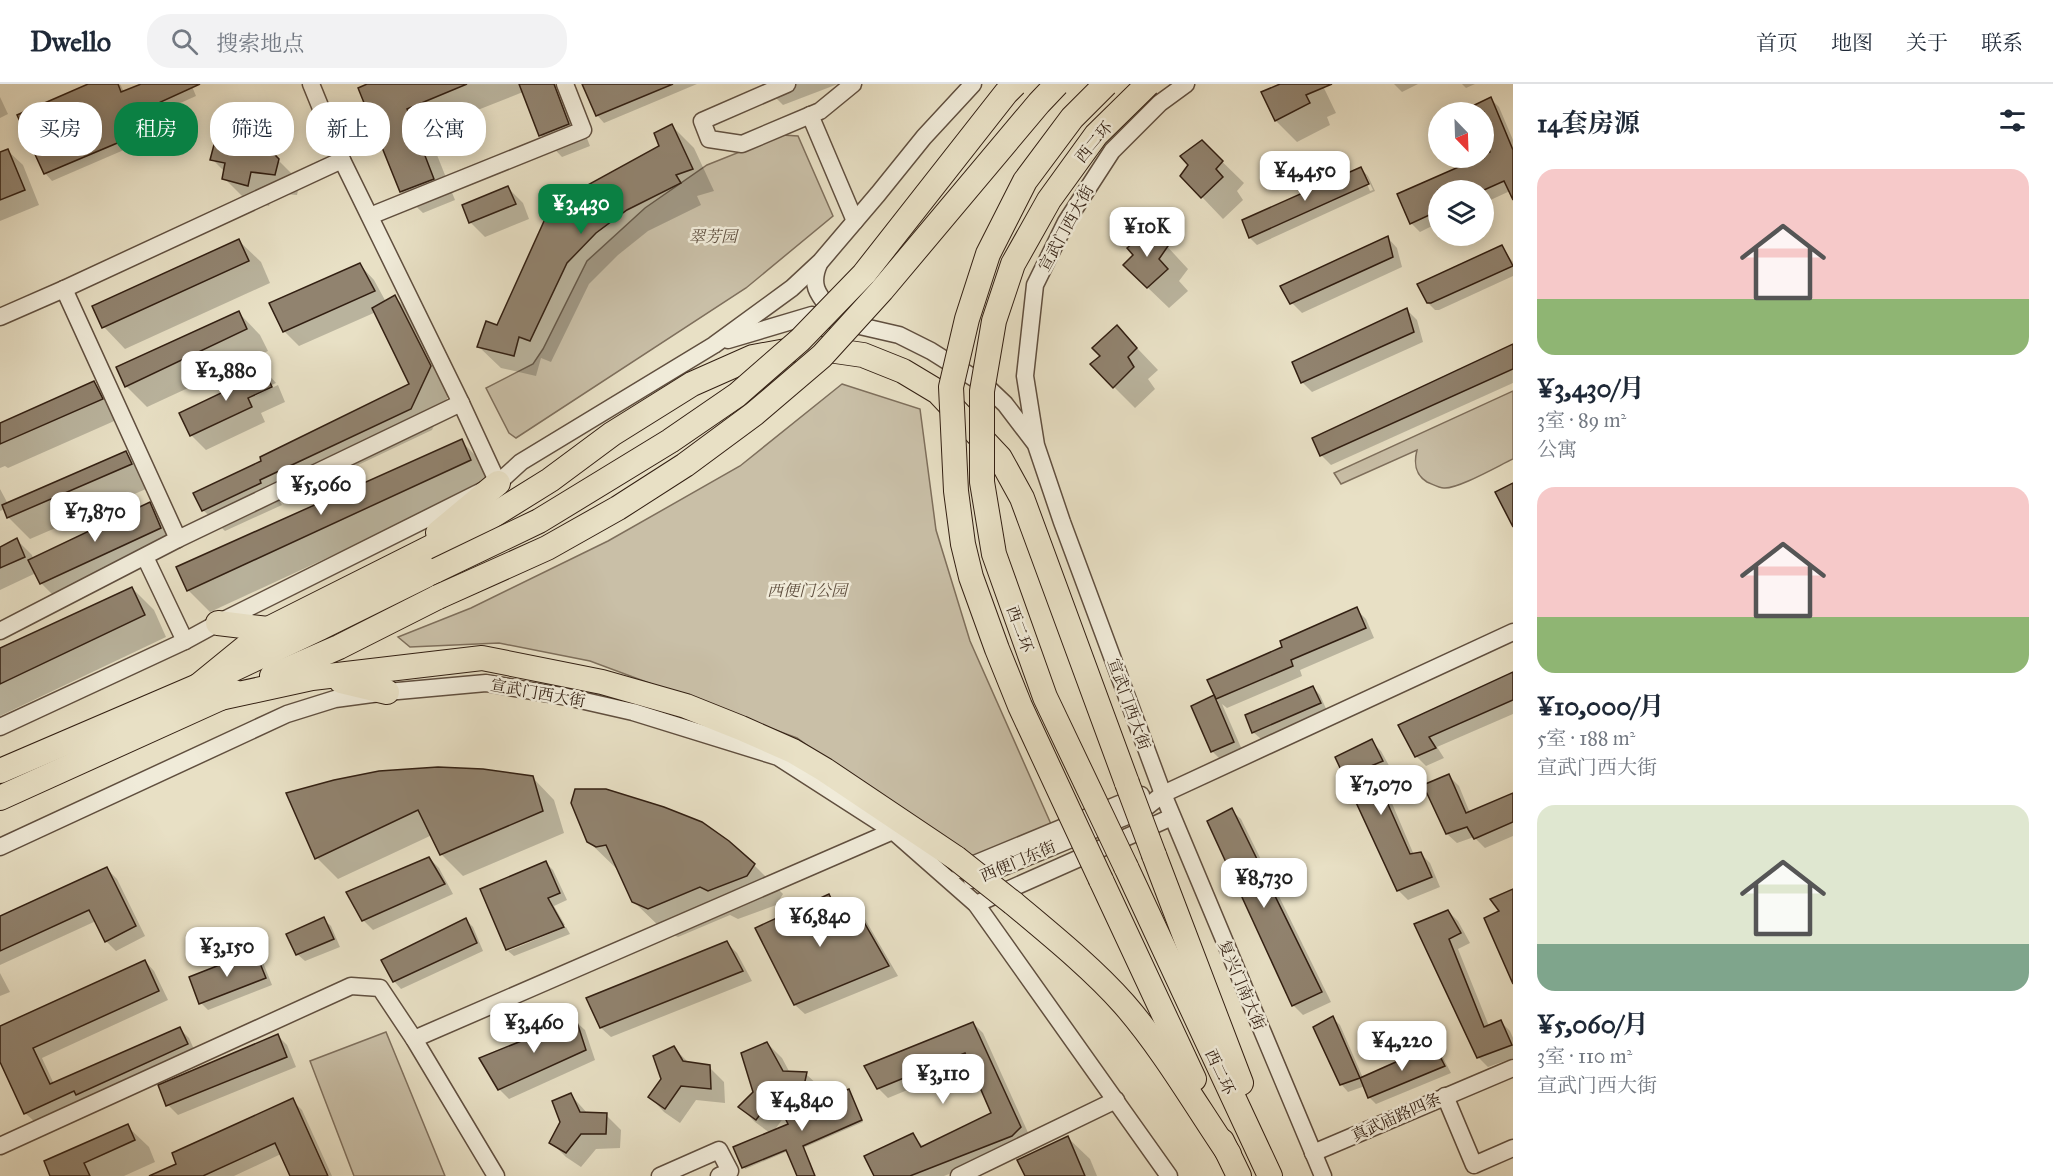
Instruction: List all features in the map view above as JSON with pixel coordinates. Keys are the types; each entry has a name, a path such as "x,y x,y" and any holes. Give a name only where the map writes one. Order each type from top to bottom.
{"highway":[{"path":"0,771 198,686 539,521 670,441 737,395 800,340 864,274 1005,93 1015,84"},
{"path":"0,798 339,647 438,597 547,548 618,508 685,465 754,414 829,348 882,290 1032,111 1058,84"},
{"name":"西二环","path":"1106,84 1072,118 1025,181 988,254 967,320 951,387 956,491 963,544 971,577 1020,706 1239,1176"},
{"name":"西二环","path":"1148,84 1096,135 1049,200 1013,264 994,321 982,392 982,482 994,554 1045,697 1269,1175"},
{"path":"198,686 268,629 489,518 550,480 612,434 692,384 712,375 753,357 808,347 863,355 903,371 938,392 1000,458 1022,498 1154,855 1249,1102 1269,1175"},
{"path":"407,560 498,483"},
{"path":"218,623 268,629"},
{"path":"220,699 312,678 482,658 645,693 719,719 793,751 956,858 1061,944 1123,1003 1156,1044 1229,1154"},
{"path":"312,678 350,682 387,692"}],"street":[{"path":"311,84 342,160 498,483"},
{"path":"370,216 583,130 565,84"},
{"path":"787,84 702,121 709,140 742,144 820,111 853,84"},
{"name":"宣武门西大街","path":"0,727 185,641 498,483 520,462 714,345 792,288 821,261 924,137 973,84"},
{"name":"宣武门西大街","path":"1163,795 1062,522 1036,445 1025,376 1035,285 1066,222 1112,151 1160,103 1186,84"},
{"path":"810,115 855,221"},
{"path":"0,317 342,160"},
{"path":"821,261 814,276 815,288 840,321"},
{"path":"64,289 178,539"},
{"name":"宣武门西大街","path":"714,345 812,315 899,335 973,375 994,392 1036,445"},
{"path":"0,631 178,539 461,403"},
{"path":"145,557 185,641"},
{"name":"西便门东街","path":"951,883 970,881 1144,809 1163,795 1513,632"},
{"name":"宣武门西大街","path":"0,847 287,714 335,699 486,683 567,697 633,712 778,758 893,831 951,883"},
{"name":"复兴门南大街","path":"1163,795 1323,1176"},
{"path":"976,904 1172,817"},
{"path":"414,1039 893,831"},
{"path":"951,883 976,904 1169,1176"},
{"path":"0,1146 351,986 380,988 414,1039 496,1176"},
{"name":"真武庙路四条","path":"1313,1153 1513,1068"},
{"path":"1445,1096 1474,1165 1513,1148"},
{"path":"959,1176 1116,1100"},
{"path":"660,1176 719,1150 730,1171 719,1176"}],"green space":[{"name":"翠芳园","path":"782,135 798,136 833,216 746,288 516,438 509,433 486,388 533,364 543,349 587,261 645,208 707,165"},
{"name":"西便门公园","path":"842,384 920,409 936,530 970,641 1051,824 965,860 797,738 590,661 499,643 410,647 398,637 471,608 608,541 740,466"},
{"path":"1513,391 1513,459 1459,485 1442,488 1423,479 1417,472 1415,463 1417,450 1341,484 1334,473"},
{"path":"386,1032 445,1176 354,1176 310,1061"}],"building":[{"path":"88,84 118,84 121,92 141,84 200,84 161,102 114,102 114,144 102,149 102,102 47,102"},
{"path":"367,84 467,84 424,102 402,102 402,156 425,156 434,179 400,192 385,156 390,156 390,102 364,102 358,88"},
{"path":"519,84 554,84 569,124 539,136"},
{"path":"582,84 673,84 596,116"},
{"path":"1280,84 1332,84 1306,95 1310,103 1275,121 1261,92"},
{"path":"1491,97 1493,102 1481,102"},
{"path":"1494,104 1513,150 1513,200 1504,181 1494,186 1494,180 1429,180 1456,168 1494,168"},
{"path":"672,124 693,169 676,175 681,183 627,210 596,233 567,263 530,341 519,337 514,356 477,347 486,321 497,325 545,219 573,193 659,146 654,133"},
{"path":"1202,140 1223,161 1216,169 1223,177 1201,198 1180,176 1188,165 1180,156"},
{"path":"8,149 25,190 0,200 0,152"},
{"path":"36,156 87,156 44,174"},
{"path":"211,156 276,156 279,159 275,175 251,172 248,186 222,179 225,163 210,160"},
{"path":"1361,167 1369,184 1249,238 1242,220"},
{"path":"1428,180 1428,216 1410,224 1397,194"},
{"path":"508,186 516,204 469,223 462,205"},
{"path":"1152,227 1168,246 1159,259 1168,269 1147,288 1123,265 1133,255 1127,248"},
{"path":"1388,236 1393,257 1290,304 1280,286"},
{"path":"239,239 249,261 102,328 92,306"},
{"path":"1502,245 1513,266 1427,303 1417,284"},
{"path":"360,263 375,291 283,332 269,303"},
{"path":"395,295 431,366 411,409 260,480 261,483 202,511 193,493 261,461 260,457 409,384 372,308"},
{"path":"1407,308 1414,332 1301,383 1292,362"},
{"path":"239,311 247,329 125,387 116,367"},
{"path":"1117,325 1137,348 1128,357 1134,367 1113,388 1090,364 1100,356 1092,348"},
{"path":"1513,344 1513,369 1320,456 1312,438"},
{"path":"261,364 272,387 248,398 252,407 190,436 179,413 238,385 234,377"},
{"path":"94,381 103,399 0,444 0,423"},
{"path":"462,439 471,460 187,591 176,567"},
{"path":"126,451 132,464 7,518 2,505"},
{"path":"1513,483 1513,527 1495,492"},
{"path":"150,502 161,528 40,584 28,560"},
{"path":"17,538 25,557 0,568 0,547"},
{"path":"132,587 145,615 0,684 0,648"},
{"path":"1357,607 1366,628 1291,660 1293,666 1216,699 1207,680 1282,647 1280,641"},
{"path":"1513,672 1513,700 1429,737 1436,748 1415,757 1398,725"},
{"path":"1313,686 1321,703 1252,733 1245,715"},
{"path":"1214,695 1234,742 1211,752 1191,706"},
{"path":"1372,739 1383,761 1371,766 1410,854 1421,852 1432,877 1397,891 1335,757"},
{"path":"438,767 483,769 533,776 543,811 440,855 418,810 315,859 286,793 379,771"},
{"path":"1449,774 1466,813 1513,793 1513,822 1474,839 1467,827 1446,834 1423,785"},
{"path":"575,789 606,789 664,807 702,822 729,841 755,864 747,876 708,891 700,887 648,909 632,902 606,845 596,847 587,842 571,803"},
{"path":"1232,808 1322,992 1292,1006 1207,821"},
{"path":"429,857 445,884 362,921 346,892"},
{"path":"546,861 560,893 548,898 564,927 506,950 480,889"},
{"path":"107,867 136,926 105,942 89,910 0,951 0,916"},
{"path":"1513,889 1513,984 1484,918 1499,911 1490,899"},
{"path":"829,894 837,911 853,903 889,966 794,1005 755,928"},
{"path":"1448,910 1461,933 1449,939 1484,1027 1501,1020 1512,1045 1477,1058 1414,924"},
{"path":"324,917 334,939 296,955 286,934"},
{"path":"466,918 477,943 393,982 381,960"},
{"path":"727,941 743,971 600,1028 586,998"},
{"path":"255,951 266,978 199,1004 189,977"},
{"path":"145,960 159,991 33,1048 50,1084 180,1027 188,1044 76,1095 74,1091 24,1114 0,1062 0,1026"},
{"path":"1333,1016 1360,1078 1340,1085 1313,1027"},
{"path":"576,1019 586,1050 498,1090 479,1058"},
{"path":"973,1022 1021,1127 1012,1136 910,1176 874,1176 864,1156 913,1133 921,1147 991,1113 965,1053 877,1089 864,1066"},
{"path":"278,1034 287,1057 166,1106 158,1085"},
{"path":"767,1042 783,1071 807,1072 802,1095 776,1093 756,1120 738,1107 753,1092 741,1053"},
{"path":"1434,1045 1445,1066 1368,1098 1360,1078"},
{"path":"674,1046 683,1061 710,1065 711,1089 681,1086 665,1109 648,1097 661,1079 653,1056"},
{"path":"849,1089 862,1120 803,1146 815,1176 797,1176 786,1150 742,1168 733,1147 788,1124 784,1116"},
{"path":"571,1093 580,1112 607,1113 606,1134 581,1134 566,1153 549,1143 560,1122 552,1101"},
{"path":"293,1098 328,1176 290,1176 275,1143 203,1176 149,1176 176,1164 172,1153"},
{"path":"128,1124 135,1140 84,1163 90,1176 50,1176 44,1161"},
{"path":"1068,1136 1085,1176 1025,1176 1017,1160"}]}
